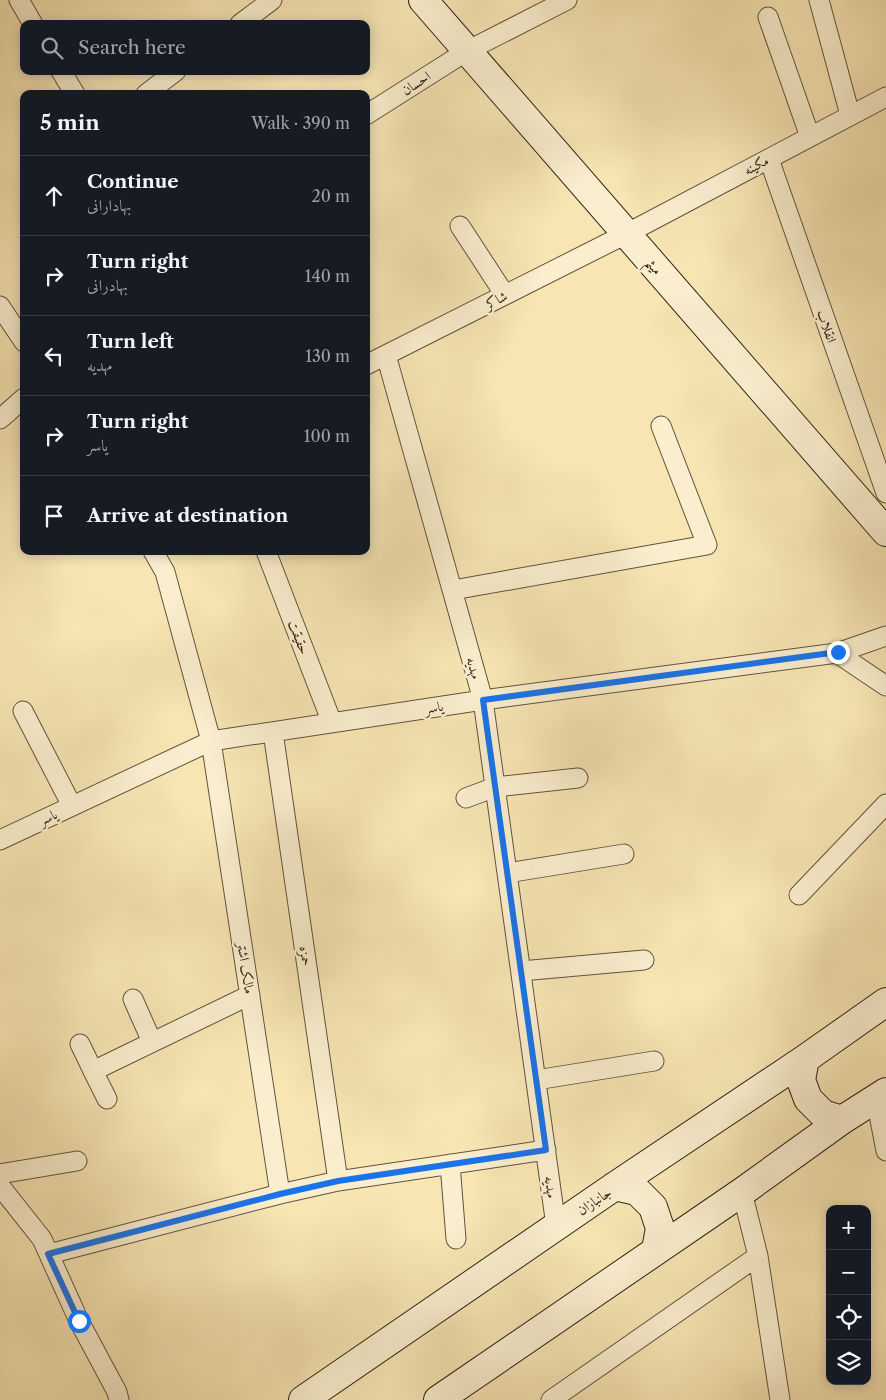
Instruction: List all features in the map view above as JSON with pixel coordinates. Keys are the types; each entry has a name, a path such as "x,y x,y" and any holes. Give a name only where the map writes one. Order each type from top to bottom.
{"main road":[{"name":"میثم","path":"422,0 886,532"},
{"name":"جانبازان","path":"303,1400 886,1002"},
{"path":"805,1059 801,1080 808,1099 822,1114 842,1120"},
{"path":"438,1400 742,1192 842,1120 881,1095"},
{"path":"615,1186 637,1191 653,1207 660,1228 656,1250"}],"street":[{"path":"19,0 31,20"},
{"path":"245,20 272,0"},
{"path":"819,0 850,116"},
{"name":"احسان","path":"370,112 467,51 563,1"},
{"path":"768,17 810,137"},
{"path":"63,75 72,90"},
{"path":"151,90 171,75"},
{"name":"مکینه","path":"626,234 886,97"},
{"name":"انقلاب","path":"769,159 886,493"},
{"path":"460,226 505,295"},
{"name":"شاکر","path":"370,363 626,234"},
{"path":"0,306 20,336"},
{"name":"مهدیه","path":"386,355 483,700 556,1226"},
{"path":"0,419 20,402"},
{"path":"453,590 707,545 661,426"},
{"name":"مالک اشتر","path":"155,555 165,572 211,741 280,1194"},
{"name":"حقیقت","path":"268,555 332,723"},
{"name":"یاسر","path":"0,840 211,741 483,700 838,652 886,636"},
{"path":"838,652 886,686"},
{"path":"24,711 72,806"},
{"name":"حمزه","path":"273,732 338,1181"},
{"path":"466,798 496,787 578,778"},
{"path":"799,895 886,804"},
{"path":"507,873 624,854"},
{"path":"521,971 644,960"},
{"path":"93,1071 250,995"},
{"path":"133,999 152,1042"},
{"path":"80,1044 107,1099"},
{"path":"536,1080 654,1061"},
{"path":"881,1095 886,1151"},
{"path":"48,1254 280,1194 338,1181 546,1150"},
{"path":"0,1174 77,1161"},
{"path":"450,1164 456,1239"},
{"path":"0,1186 42,1239 79,1321 117,1392 119,1400"},
{"path":"742,1192 758,1256 780,1400"},
{"path":"551,1400 758,1256"}],"route":[{"path":"79,1321 48,1254 280,1194 338,1181 546,1150 483,700 838,652"}]}
